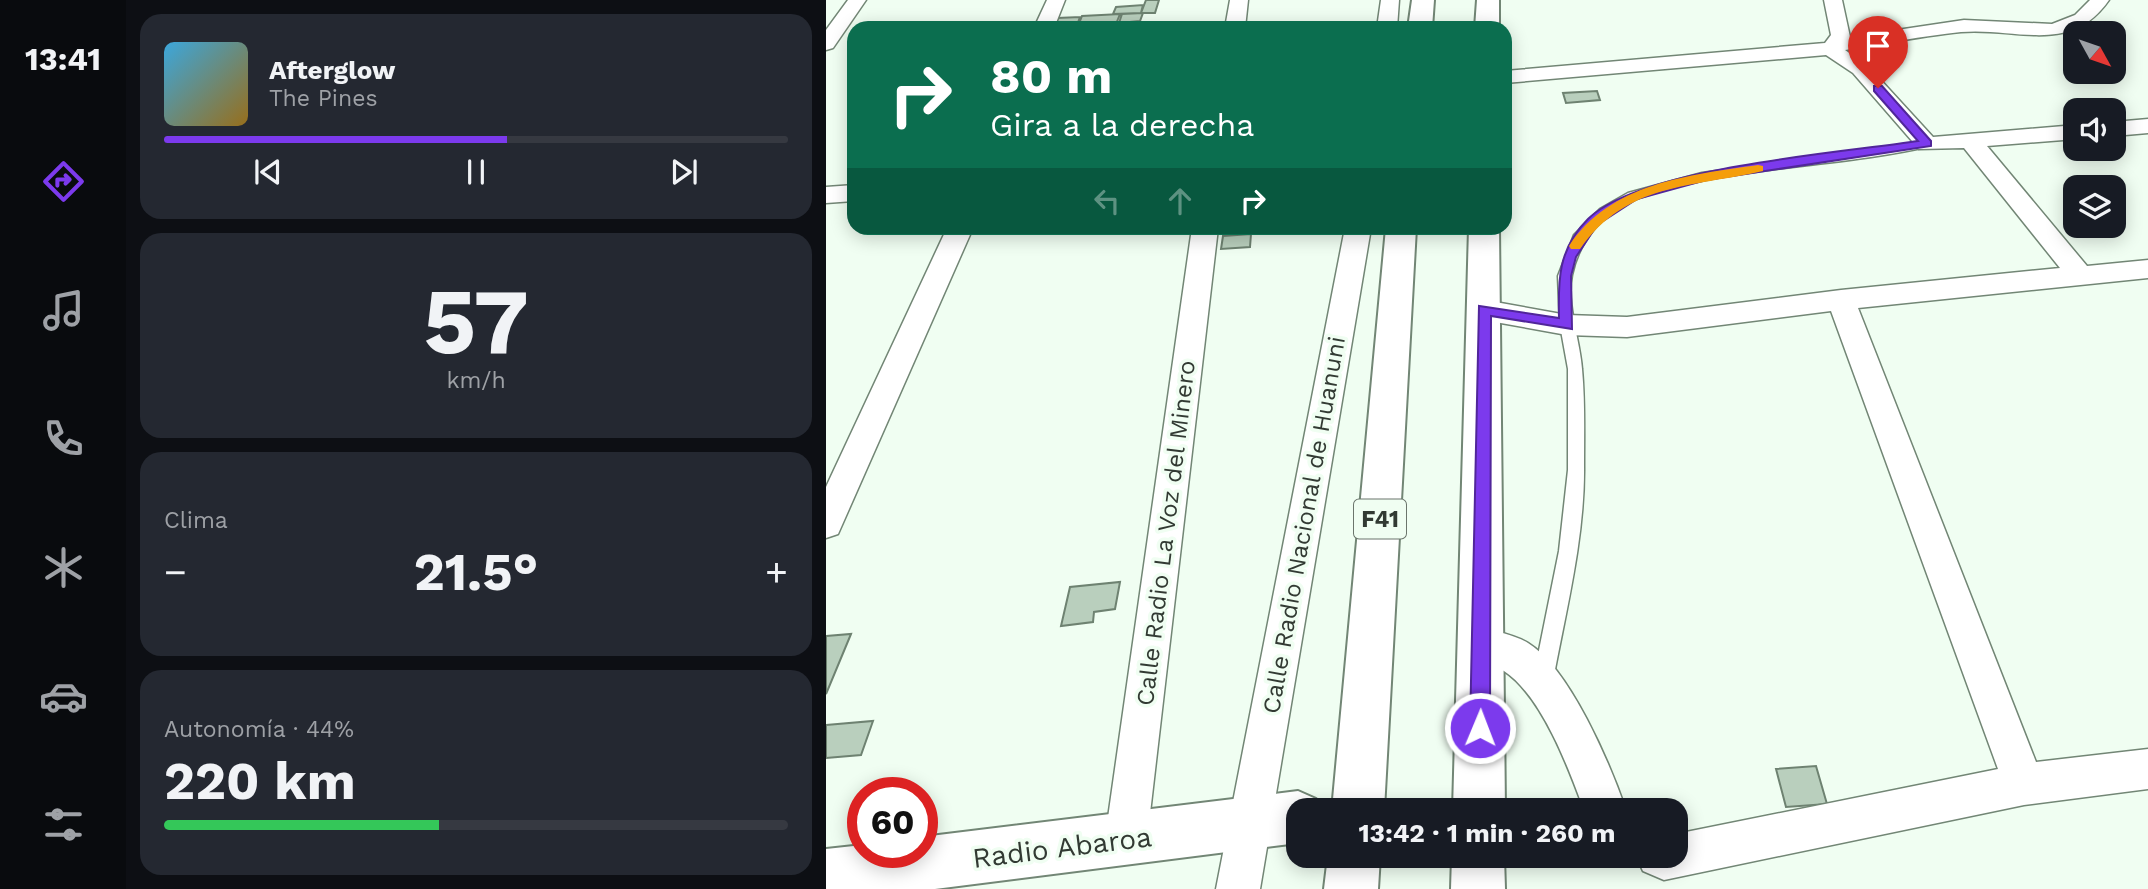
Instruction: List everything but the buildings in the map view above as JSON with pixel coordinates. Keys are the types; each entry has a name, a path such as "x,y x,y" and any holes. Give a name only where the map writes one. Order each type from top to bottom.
{"main road":[{"path":"1421,21 1423,0"},
{"path":"1487,21 1488,0"},
{"name":"F41","path":"1359,798 1400,235"},
{"path":"1479,798 1484,235"},
{"name":"Radio Abaroa","path":"826,876 1274,820"},
{"path":"1351,889 1353,868"},
{"path":"1478,868 1478,889"}],"street":[{"path":"826,44 857,0"},
{"path":"1047,21 1056,0"},
{"path":"1236,21 1239,0"},
{"path":"1388,21 1391,0"},
{"path":"1833,0 1842,35 1833,47"},
{"path":"1512,76 1833,47 1964,26 2054,30 2082,19 2100,0"},
{"path":"1833,47 1860,69 1927,144 2063,133"},
{"path":"2126,128 2148,126"},
{"path":"1970,140 2081,276"},
{"path":"826,195 847,194"},
{"path":"826,523 957,235"},
{"name":"Calle Radio La Voz del Minero","path":"1126,839 1204,235"},
{"name":"Calle Radio Nacional de Huanuni","path":"1238,889 1274,820 1357,235"},
{"path":"1484,310 1567,325 1627,327 1841,300 2148,269"},
{"path":"1841,300 2024,784"},
{"path":"1482,645 1515,656 1543,681 1560,719 1590,770 1600,798"},
{"path":"1688,853 2024,784 2148,769"}],"lane":[{"path":"1543,681 1568,551 1576,470 1575,369 1567,325 1565,276 1570,256 1592,222 1632,196 1706,176 1927,144"}],"slow traffic":[{"path":"1575,246 1592,222 1632,196 1706,176 1758,168"}],"route":[{"path":"1480,728 1484,310 1567,325 1565,276 1570,256 1579,238 1604,212 1632,196 1706,176 1927,144 1878,88"}]}
